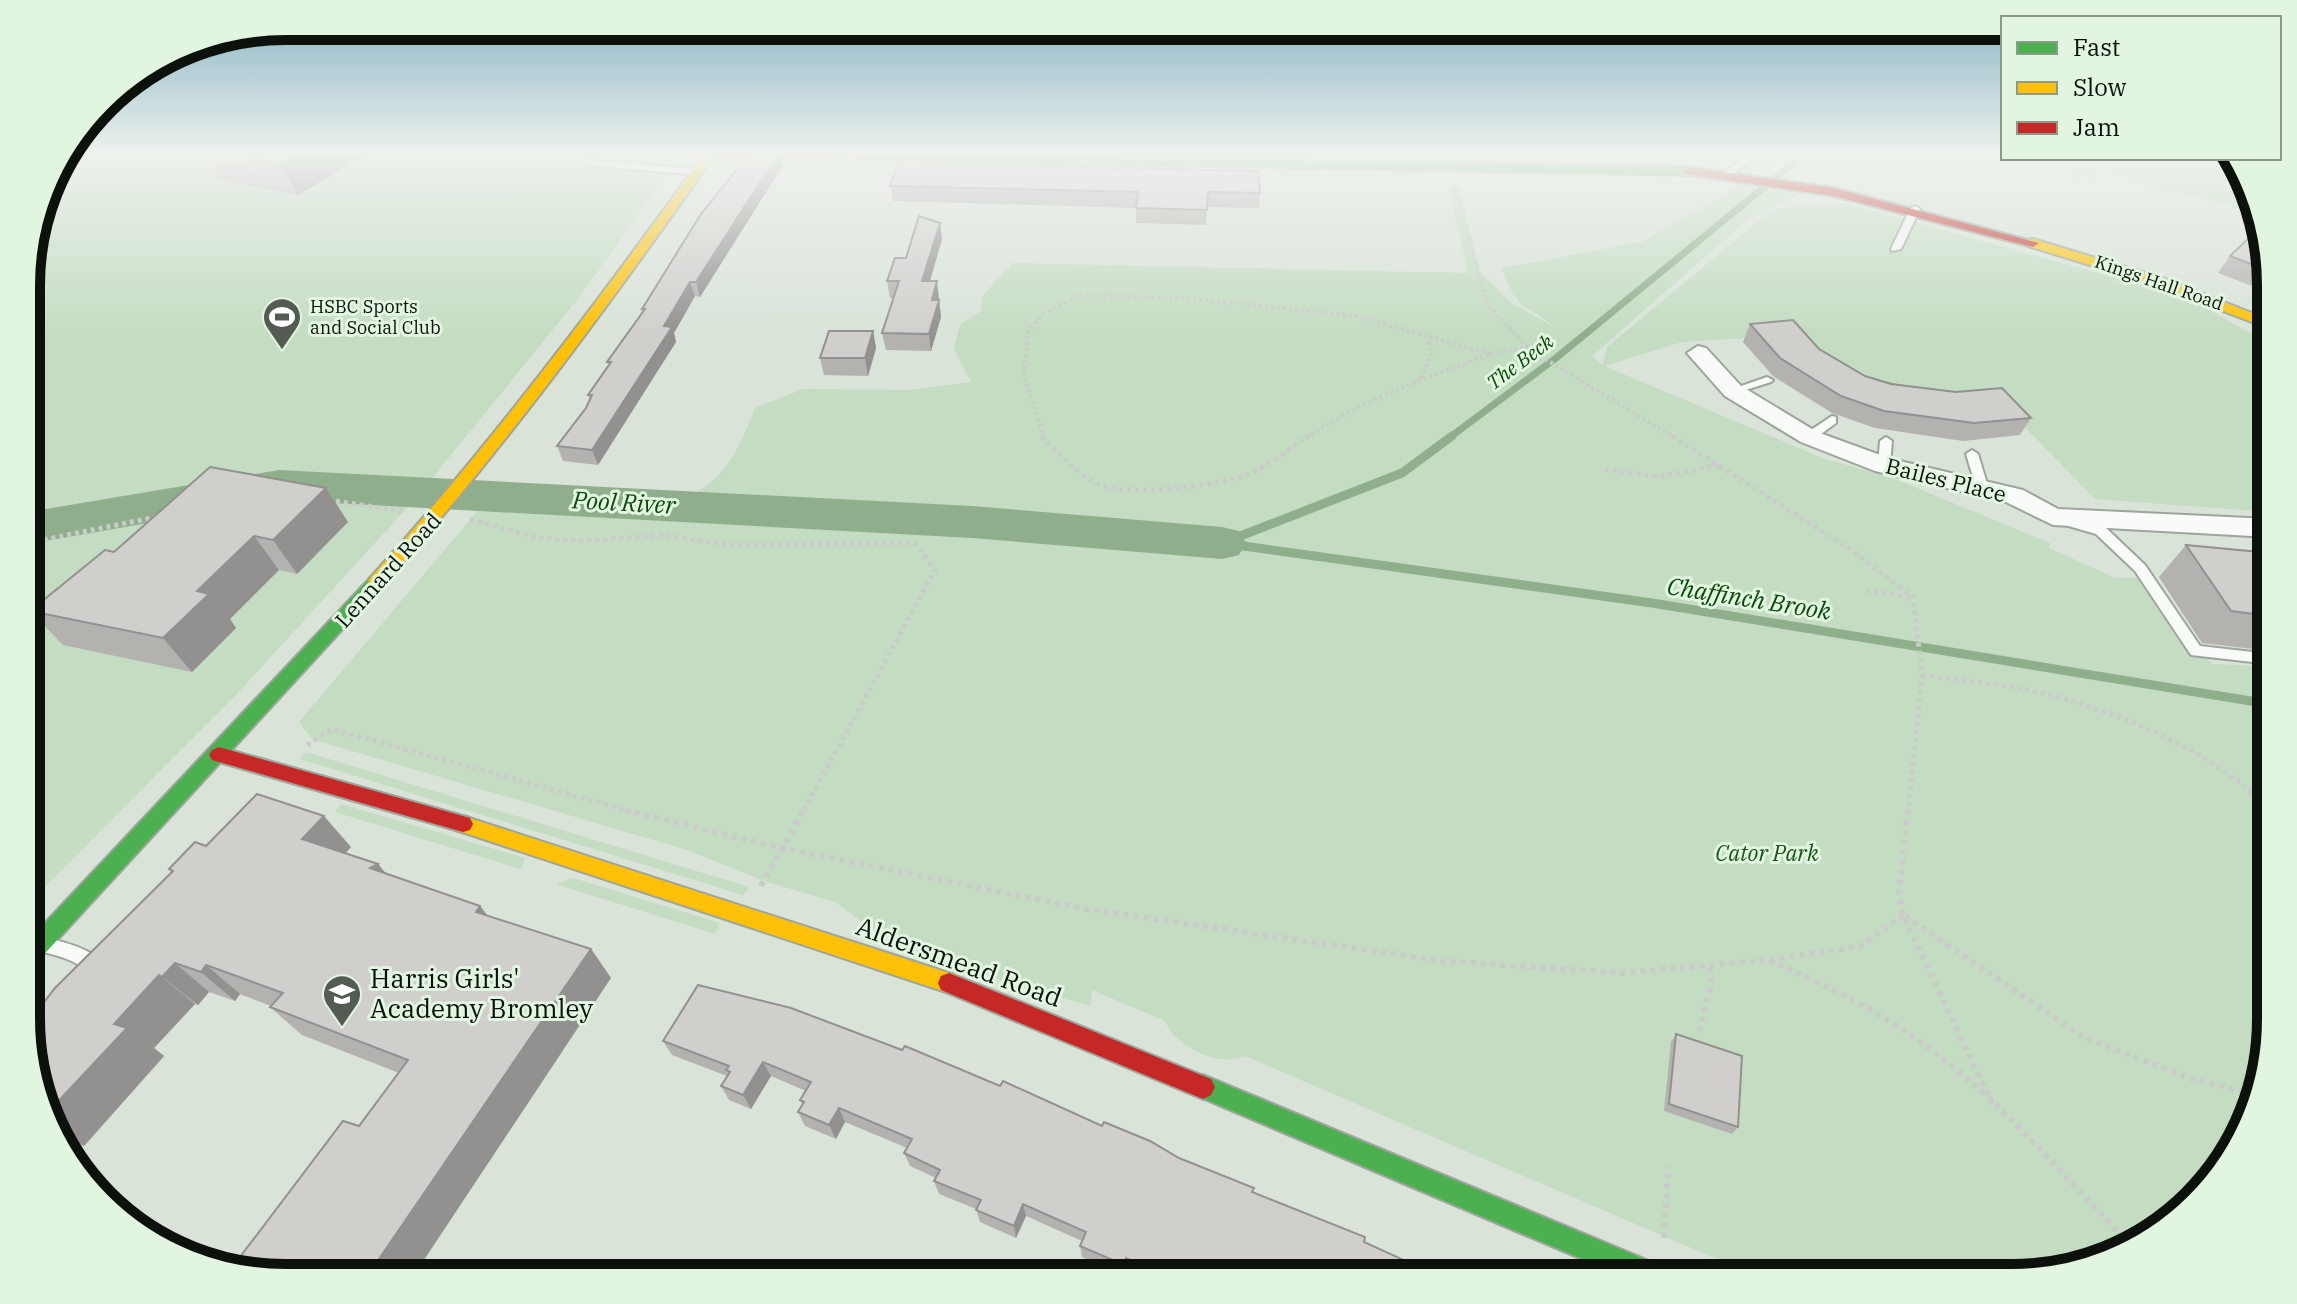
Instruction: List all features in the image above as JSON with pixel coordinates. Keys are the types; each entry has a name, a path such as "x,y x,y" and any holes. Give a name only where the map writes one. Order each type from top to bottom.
{"street":[{"name":"Lennard Road","path":"40,944 219,755 440,513 583,332 667,214"},
{"name":"Kings Hall Road","path":"1932,214 2147,277 2256,320"},
{"name":"Bailes Place","path":"1698,353 1733,391 1809,437 1885,453 2014,496 2053,517 2256,527"},
{"name":"Aldersmead Road","path":"219,755 342,787 743,913 978,993 1624,1263"}],"lane":[{"path":"1896,249 1913,214"},
{"path":"1733,391 1767,380"},
{"path":"1809,437 1832,420"},
{"path":"1972,454 1982,487"},
{"path":"2053,517 2101,531 2140,568 2196,651 2256,657"},
{"path":"40,951 87,961 94,967 95,991"}],"path":[{"path":"1462,214 1488,306 1530,349 1850,549 1913,597 1921,642 1922,675 1899,893 1903,915 1992,1104"},
{"path":"1491,354 1355,316 1196,299 1078,295 1043,314 1028,332 1024,375 1042,436 1068,464 1101,486 1130,491 1185,487 1250,474 1336,418 1420,379 1491,354 1530,349"},
{"path":"1420,379 1432,352 1428,338"},
{"path":"1605,469 1659,477 1720,465"},
{"path":"316,499 405,512"},
{"path":"40,541 162,516"},
{"path":"471,519 538,538 583,541 663,535 729,545 915,543 935,570 895,648 743,913"},
{"path":"1866,591 1913,597"},
{"path":"1922,675 2059,697 2119,717 2215,764 2256,795"},
{"path":"306,746 332,729 579,799 781,848 1087,909 1442,961 1621,973 1768,960 1860,946 1903,915"},
{"path":"1903,915 2085,1038 2192,1079 2246,1092"},
{"path":"1768,960 1819,983 1906,1032 1992,1104 2122,1237"},
{"path":"1699,1031 1712,982 1709,965"},
{"path":"1664,1247 1668,1167"}],"green space":[{"name":"HSBC Sports and Social Club","path":"50,214 639,214 577,300 429,482 257,478 40,518 40,285 42,253"},
{"name":"Cator Park","path":"1454,214 1466,214 1480,272 1513,304 1554,327 1517,299 1502,268 1641,242 1691,214 1758,214 1748,219 1592,356 1603,365 1607,347 1767,214 1884,214 2188,298 2256,336 2256,511 2095,499 1994,396 1869,394 1791,335 1682,342 1604,366 1825,459 1890,477 2050,543 2049,548 2115,578 2140,578 2212,664 2256,666 2256,1035 2249,1083 2224,1142 2185,1192 2135,1231 2106,1245 2076,1256 2028,1263 1727,1263 1245,1056 1223,1059 1199,1053 1178,1039 1165,1021 1092,990 1090,1006 966,970 869,927 835,902 764,881 687,850 325,743 311,738 299,722 496,489 673,503 704,488 726,467 755,408 803,389 910,390 971,382 954,348 960,325 981,311 982,296 1013,263 1468,273","holes":["949,513 1129,527 1127,531 1180,536 928,523"]},
{"path":"277,487 416,498 234,697 40,892 40,522"},
{"path":"306,752 749,887 743,895 300,759"},
{"path":"341,804 525,858 521,869 335,812"},
{"path":"573,878 720,923 715,934 556,884"}],"building":[{"path":"701,214 740,214 696,282 690,282 664,326 672,327 592,450 557,446 586,408 592,395 588,395 611,362 607,362 645,309 642,309"},
{"path":"919,216 940,223 922,281 937,281 932,300 939,300 929,334 882,333 899,281 887,281 895,258 906,258"},
{"path":"2250,237 2252,238 2256,266 2230,256"},
{"path":"1793,320 1819,349 1865,376 1891,384 1956,392 2002,388 2031,418 1974,423 1884,411 1841,396 1780,358 1750,324"},
{"path":"829,331 873,331 865,358 820,358"},
{"path":"210,467 326,488 273,540 254,536 197,591 209,594 163,638 40,613 40,603 105,550 114,552"},
{"path":"2186,545 2256,552 2256,614 2231,611"},
{"path":"257,794 324,816 302,839 378,864 370,868 480,906 476,912 591,949 376,1264 285,1264 238,1259 343,1121 359,1126 408,1060 270,1007 283,993 206,965 201,972 175,963 162,977 159,975 114,1024 127,1028 56,1104 42,1051 40,1007 55,988 173,871 169,869 195,842 206,846"},
{"path":"698,985 791,1008 902,1050 905,1046 1000,1086 1003,1081 1102,1126 1104,1122 1150,1141 1179,1158 1254,1188 1252,1192 1365,1237 1364,1242 1411,1263 1139,1264 1126,1258 1124,1264 1121,1264 1080,1246 1086,1232 1023,1204 1014,1226 976,1210 981,1200 934,1181 940,1170 904,1153 912,1139 839,1108 829,1125 798,1112 804,1102 800,1100 811,1082 763,1062 743,1095 721,1086 730,1072 726,1070 729,1066 663,1041"},
{"path":"1676,1034 1742,1056 1738,1127 1669,1104"}],"waterway":[{"name":"The Beck","path":"1449,438 1556,358 1732,214"},
{"name":"The Beck","path":"1225,542 1402,473 1452,436"},
{"name":"Pool River","path":"40,526 279,485 972,522 1222,543"},
{"name":"Chaffinch Brook","path":"1222,543 1652,603 2256,702"}],"traffic: fast":[{"path":"40,943 377,581"},
{"path":"1203,1087 1624,1263"}],"traffic: slow":[{"path":"377,581 509,426 667,214"},
{"path":"2033,243 2160,282 2256,320"},
{"path":"463,824 949,983"}],"traffic: jam":[{"path":"1919,214 2033,243"},
{"path":"219,755 463,824"},
{"path":"949,983 1203,1087"}],"place":[{"name":"HSBC Sports and Social Club","path":"282,351"},
{"name":"Harris Girls' Academy Bromley","path":"342,1028"}]}
